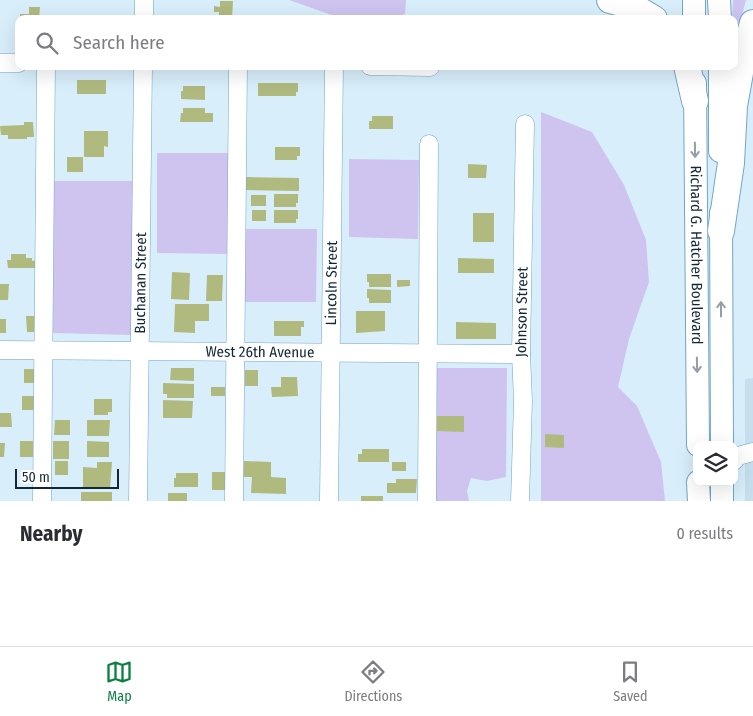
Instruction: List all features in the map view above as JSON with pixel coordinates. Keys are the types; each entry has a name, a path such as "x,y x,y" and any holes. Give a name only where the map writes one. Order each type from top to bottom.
{"highway":[{"path":"610,0 632,6 647,15"},
{"path":"721,231 731,162 734,106 741,67 753,23"},
{"path":"688,70 695,101"}],"main road":[{"path":"694,0 694,15"},
{"path":"719,0 720,15"},
{"name":"Richard G. Hatcher Boulevard","path":"695,70 698,441"},
{"name":"Richard G. Hatcher Boulevard","path":"720,70 722,441"},
{"path":"698,486 699,501"},
{"path":"722,486 722,501"}],"street":[{"path":"144,0 144,15"},
{"path":"0,62 15,63"},
{"path":"42,501 46,70"},
{"name":"Buchanan Street","path":"138,501 144,70"},
{"path":"234,501 238,70"},
{"name":"Lincoln Street","path":"329,501 334,70"},
{"name":"Johnson Street","path":"520,501 523,401 521,354 525,124"},
{"path":"427,501 428,144"},
{"name":"West 26th Avenue","path":"0,350 521,354"},
{"path":"738,456 753,452"}],"shaded area":[{"path":"289,0 406,0 405,14 401,15 332,15"},
{"path":"733,0 746,0 738,30 738,15 732,15"},
{"path":"541,112 592,132 624,185 646,240 649,282 629,339 618,387 637,406 661,462 665,501 541,501"},
{"path":"157,153 230,153 228,254 157,253"},
{"path":"349,159 419,160 418,239 349,237"},
{"path":"54,181 134,181 132,335 53,333"},
{"path":"242,229 317,229 316,302 241,302"},
{"path":"432,368 507,368 506,477 487,481 471,478 467,491 469,501 433,501"},
{"path":"753,378 753,501 745,501 745,379"}],"building":[{"path":"220,1 233,1 232,15 219,15 219,12 214,12 214,6 220,7"},
{"path":"29,7 40,7 39,15 20,15 29,14"},
{"path":"77,80 106,80 106,94 77,94"},
{"path":"258,83 298,83 298,92 296,92 296,96 258,96"},
{"path":"183,86 205,86 205,100 181,99"},
{"path":"183,108 205,108 205,113 213,113 213,122 180,122"},
{"path":"372,116 393,116 393,129 369,129 369,121 372,121"},
{"path":"24,122 33,122 34,137 8,139 8,135 1,135 0,126 24,125"},
{"path":"84,131 108,131 108,147 104,146 104,157 84,157"},
{"path":"275,147 300,147 300,156 297,156 297,160 275,160"},
{"path":"67,157 83,157 83,172 67,172"},
{"path":"468,164 487,165 486,178 468,178"},
{"path":"245,177 299,178 299,191 245,190"},
{"path":"274,194 298,194 298,203 296,203 296,207 274,207"},
{"path":"251,195 266,195 266,206 251,206"},
{"path":"252,210 266,210 266,221 252,221"},
{"path":"274,210 298,210 298,219 296,219 296,223 274,223"},
{"path":"473,213 494,213 494,242 473,242"},
{"path":"11,254 26,254 26,258 32,258 32,261 40,260 40,268 8,268 7,260 11,260"},
{"path":"458,258 494,259 494,273 458,273"},
{"path":"172,272 190,273 189,300 171,299"},
{"path":"367,274 391,274 391,287 369,287"},
{"path":"207,275 223,275 222,301 206,301"},
{"path":"397,280 410,280 410,286 397,287"},
{"path":"0,284 9,284 8,300 0,300"},
{"path":"367,289 391,290 391,303 369,303"},
{"path":"175,304 209,304 209,321 195,321 195,333 174,332"},
{"path":"356,311 385,311 385,331 356,333"},
{"path":"26,316 36,316 36,332 27,332"},
{"path":"0,319 6,319 6,333 0,333"},
{"path":"274,321 304,321 304,327 301,327 301,336 274,336"},
{"path":"456,322 496,323 496,339 456,339"},
{"path":"171,368 194,368 194,381 170,380"},
{"path":"24,369 37,369 37,383 24,383"},
{"path":"245,370 258,370 258,386 245,386"},
{"path":"281,377 297,377 298,396 272,397 271,387 281,387"},
{"path":"163,383 194,384 194,398 167,398 167,394 163,394"},
{"path":"211,387 225,387 225,396 211,396"},
{"path":"22,396 36,396 36,410 22,410"},
{"path":"94,399 112,399 112,412 108,412 108,415 94,415"},
{"path":"163,400 193,401 192,418 163,418"},
{"path":"0,413 11,413 12,427 0,427"},
{"path":"436,416 464,416 464,432 436,431"},
{"path":"55,420 70,420 70,435 54,435"},
{"path":"87,420 110,420 109,436 87,436"},
{"path":"545,434 564,435 564,448 545,447"},
{"path":"20,441 37,441 37,457 20,457"},
{"path":"53,441 69,441 69,459 53,459"},
{"path":"87,441 109,442 109,457 87,457"},
{"path":"0,443 5,443 4,457 0,457"},
{"path":"362,449 389,449 389,462 358,462 358,454 362,454"},
{"path":"55,461 68,461 68,475 55,475"},
{"path":"244,461 271,462 271,477 286,478 286,494 251,493 252,477 243,477"},
{"path":"97,462 112,462 110,489 83,489 83,467 97,468"},
{"path":"392,462 406,462 406,471 392,471"},
{"path":"212,472 227,472 228,490 212,490"},
{"path":"176,473 198,473 198,487 174,487"},
{"path":"396,479 417,479 416,493 387,493 387,483 396,483"},
{"path":"81,492 112,492 112,501 81,501"},
{"path":"168,493 187,493 187,501 168,501"},
{"path":"361,496 383,496 383,501 361,501"}]}
